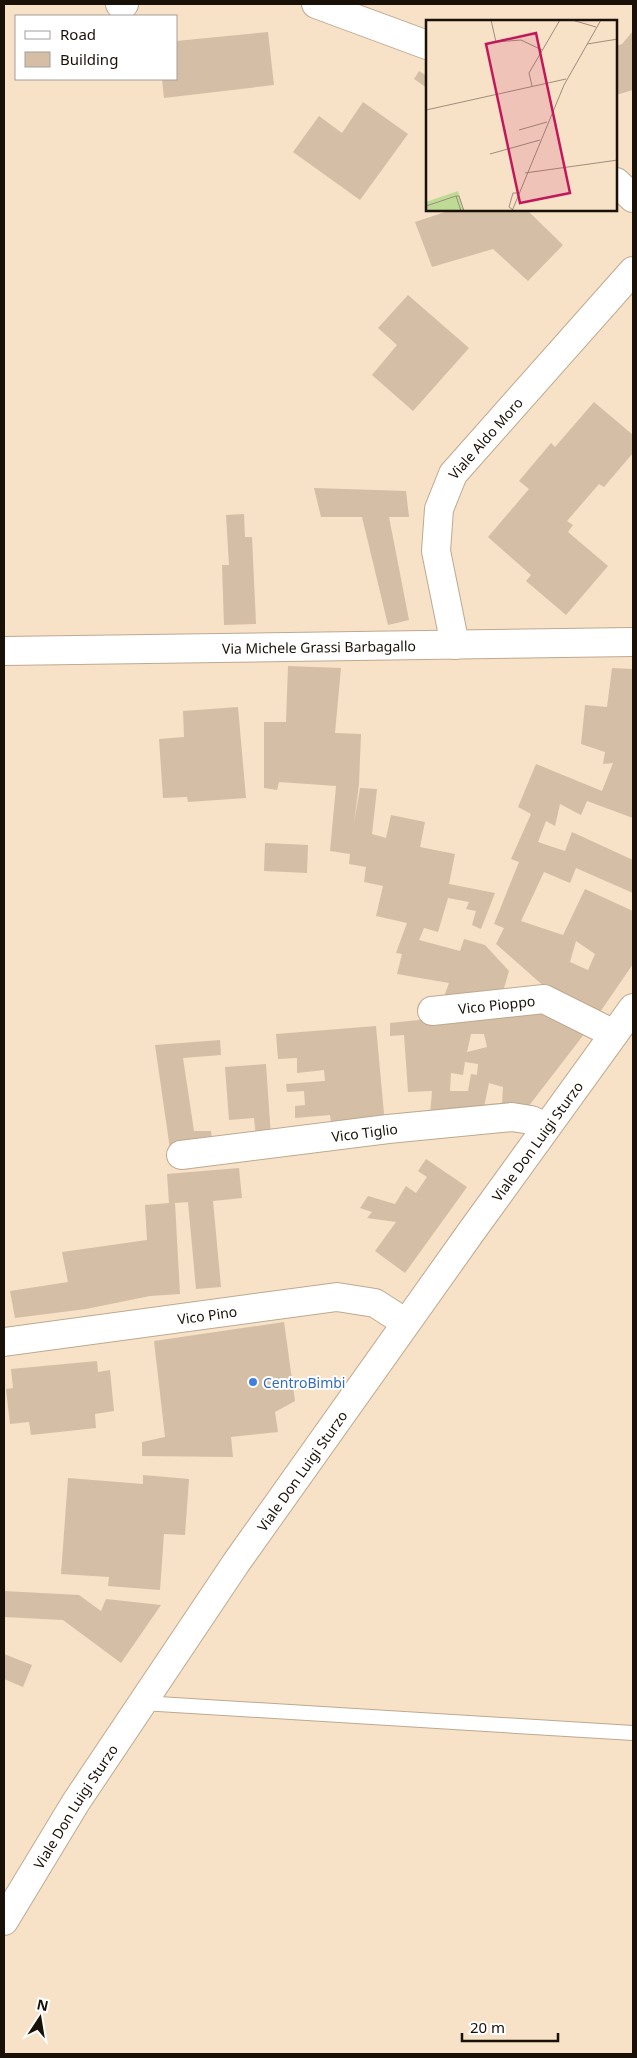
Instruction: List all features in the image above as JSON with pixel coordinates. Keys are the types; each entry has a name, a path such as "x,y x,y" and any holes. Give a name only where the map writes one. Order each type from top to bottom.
{"street":[{"path":"316,4 426,45"},
{"path":"617,183 633,198"},
{"name":"Viale Aldo Moro","path":"455,646 436,550 439,509 453,474 633,271"},
{"name":"Via Michele Grassi Barbagallo","path":"4,651 633,642"},
{"name":"Vico Pioppo","path":"432,1011 544,999 614,1034"},
{"name":"Viale Don Luigi Sturzo","path":"4,1922 76,1802 236,1563 406,1322 633,1008"},
{"name":"Vico Tiglio","path":"180,1155 388,1129 512,1117 531,1120 546,1127"},
{"name":"Vico Pino","path":"4,1342 338,1297 375,1304 406,1322"}],"lane":[{"path":"142,1702 633,1733"}],"building":[{"path":"633,31 633,90 617,95 617,46 622,44"},
{"path":"268,32 274,85 164,98 162,80 178,80 178,41"},
{"path":"419,71 426,75 426,87 414,79"},
{"path":"363,102 408,134 360,200 293,152 319,116 342,133"},
{"path":"448,211 528,211 563,245 528,281 493,249 432,267 415,222"},
{"path":"408,295 469,348 413,411 372,375 397,345 378,328"},
{"path":"594,402 633,435 633,453 604,487 599,484 567,521 573,525 568,532 608,566 566,615 526,581 531,575 488,537 529,489 519,481 551,443 555,447"},
{"path":"314,488 406,491 409,517 389,517 409,620 388,625 362,517 321,517"},
{"path":"244,514 245,537 252,537 256,624 224,625 222,565 229,565 226,515"},
{"path":"288,666 341,668 335,733 361,734 359,784 354,824 360,788 377,789 372,834 386,838 391,815 425,822 420,847 455,854 449,884 495,893 481,929 472,925 476,911 466,909 469,902 448,898 438,932 424,928 419,940 460,951 464,939 485,945 509,971 502,995 442,1002 449,983 397,974 402,954 396,953 407,923 376,916 383,886 364,882 366,867 349,864 350,854 330,851 336,786 279,782 277,790 264,788 264,722 286,722"},
{"path":"612,668 633,669 633,818 587,801 581,815 560,804 555,826 546,821 538,842 565,851 572,832 633,860 633,893 576,868 570,883 544,872 521,921 563,935 585,889 633,911 633,964 598,1015 547,989 496,944 504,928 494,924 519,862 511,859 531,814 518,807 536,764 602,791 613,763 603,764 605,752 581,744 585,705 607,707","holes":["576,941 595,954 588,970 570,962"]},
{"path":"238,707 246,798 188,802 187,797 163,798 159,739 184,737 183,711"},
{"path":"265,843 308,845 307,873 264,871"},
{"path":"541,1007 588,1029 528,1107 502,1104 503,1087 489,1083 484,1107 430,1115 432,1091 408,1092 404,1035 390,1036 390,1023","holes":["471,1034 484,1034 487,1047 467,1052","465,1062 478,1064 477,1075 471,1074 468,1091 450,1091 451,1073 463,1075"]},
{"path":"376,1026 385,1125 332,1129 330,1115 295,1118 295,1106 305,1105 304,1091 287,1092 286,1084 325,1081 324,1070 297,1073 297,1058 278,1059 276,1034"},
{"path":"220,1040 221,1055 183,1058 194,1131 211,1131 213,1145 170,1149 155,1045"},
{"path":"266,1064 271,1137 256,1138 254,1118 229,1120 225,1067"},
{"path":"426,1159 467,1187 405,1273 375,1251 396,1222 367,1218 372,1212 360,1208 368,1196 395,1204 406,1186 416,1193 427,1177 418,1171"},
{"path":"239,1168 242,1198 213,1201 221,1287 196,1289 188,1202 175,1203 180,1294 150,1296 86,1309 15,1318 10,1291 68,1282 62,1252 147,1240 145,1205 169,1203 167,1174"},
{"path":"284,1322 295,1401 275,1412 278,1432 231,1437 233,1457 142,1456 142,1442 165,1437 154,1341"},
{"path":"97,1361 98,1372 110,1370 114,1411 95,1414 96,1428 31,1435 29,1422 10,1424 6,1389 13,1388 11,1369"},
{"path":"143,1475 189,1479 185,1535 164,1534 160,1590 108,1586 109,1577 61,1574 68,1478 143,1484"},
{"path":"4,1591 79,1595 101,1611 106,1599 161,1605 121,1663 63,1620 4,1617"},
{"path":"4,1654 32,1665 23,1687 4,1679"}],"place":[{"name":"CentroBimbi","path":"253,1382"}]}
